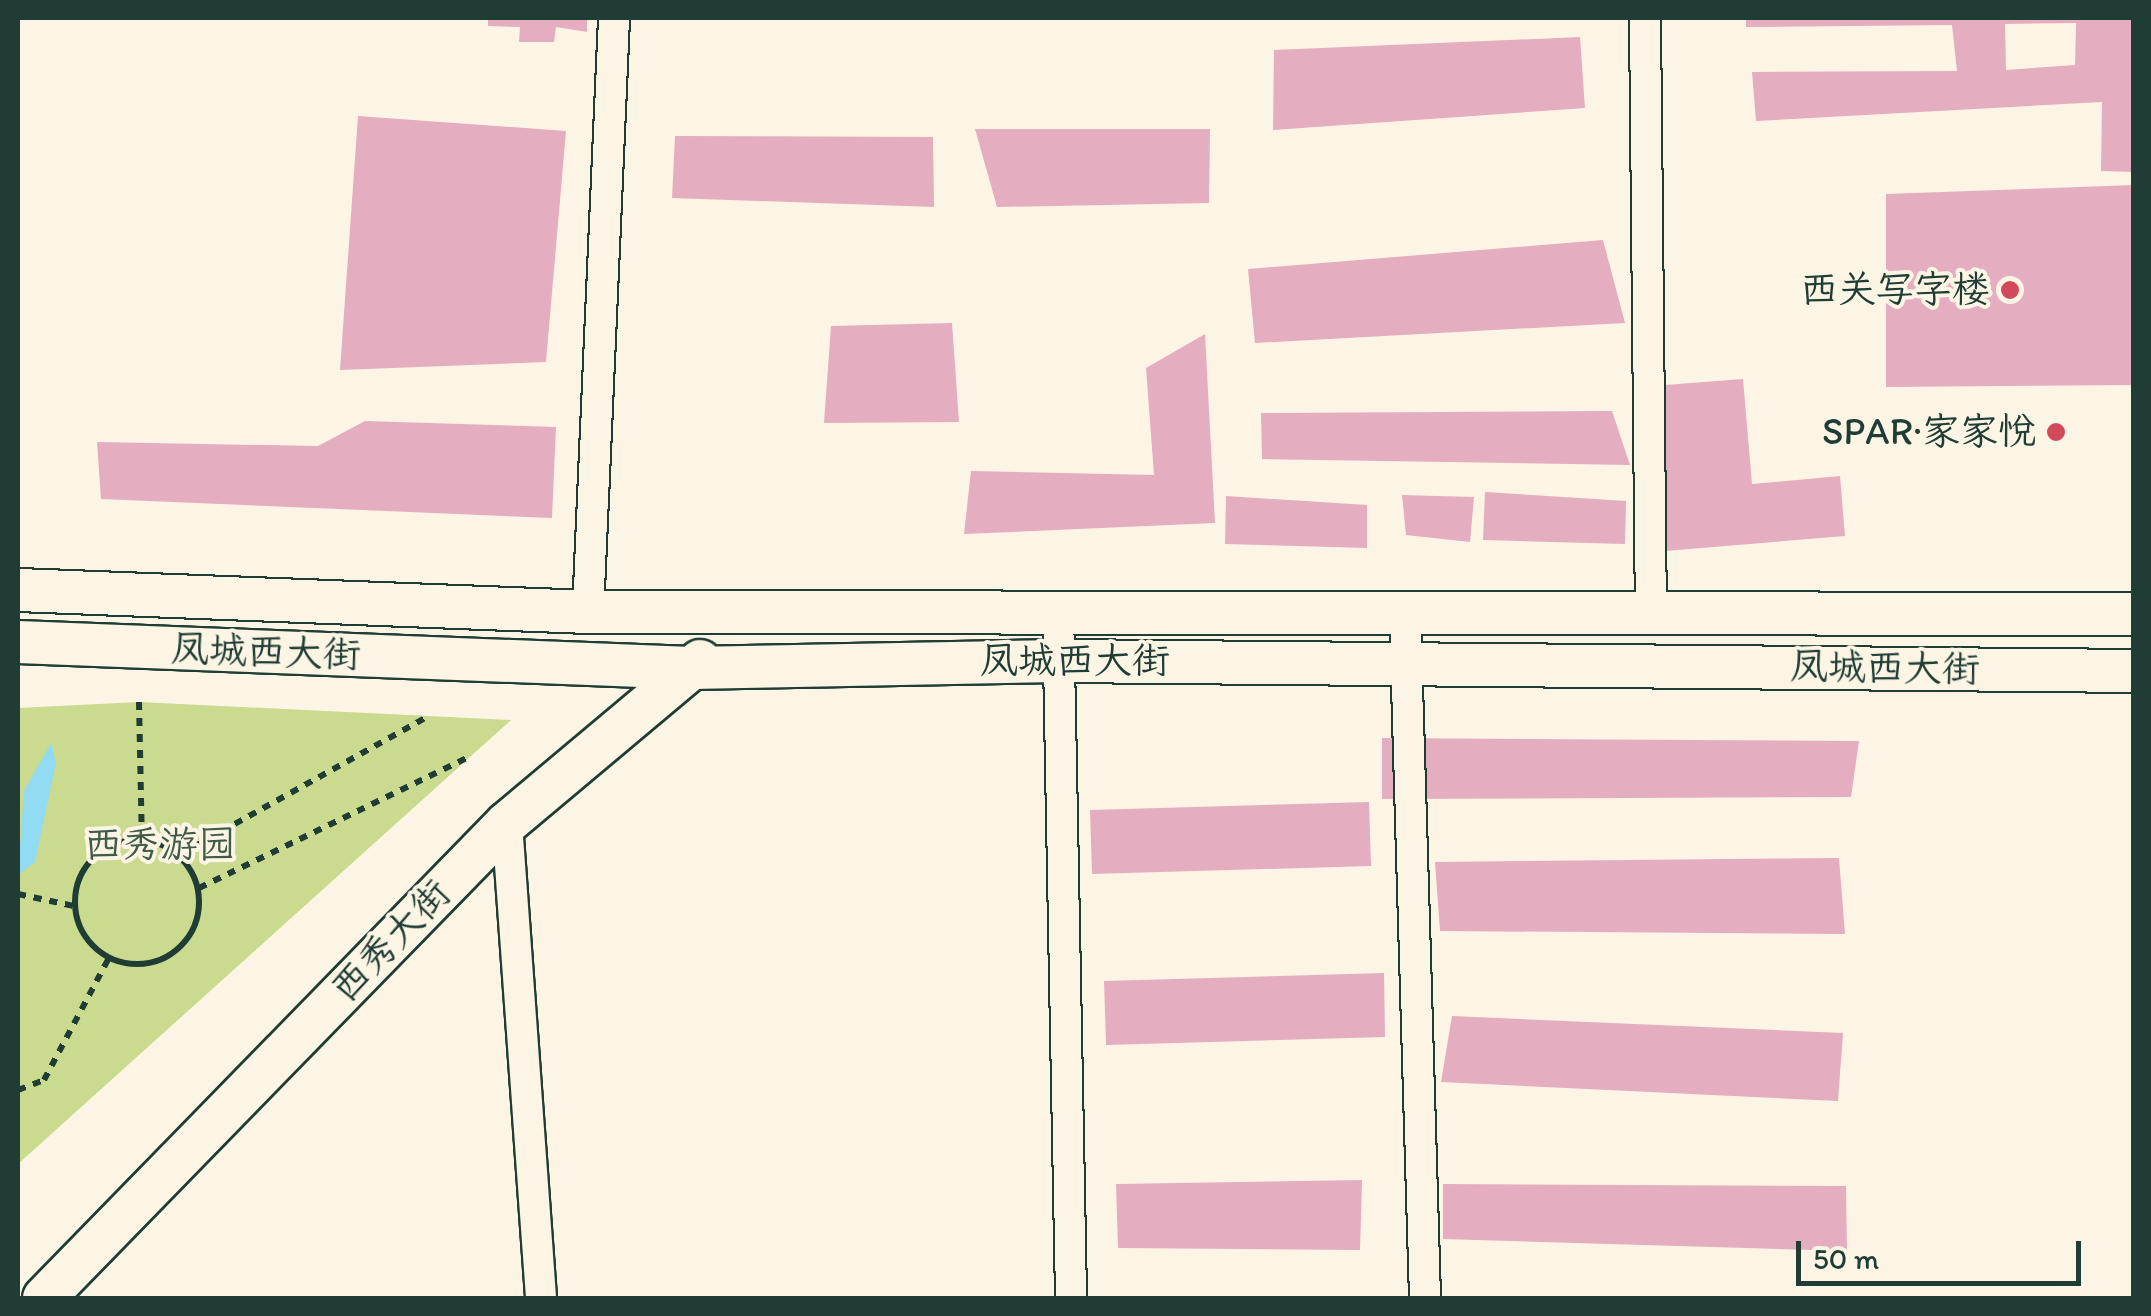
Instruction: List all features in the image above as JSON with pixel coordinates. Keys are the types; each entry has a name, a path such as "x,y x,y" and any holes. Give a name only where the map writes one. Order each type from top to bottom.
{"main road":[{"name":"凤城西大街","path":"18,590 588,612 1058,607 1405,616 2134,614"},
{"name":"西秀大街","path":"44,1298 507,823 691,668 764,612"},
{"name":"凤城西大街","path":"18,642 691,668 1059,661 2134,671"}],"street":[{"path":"588,612 614,18"},
{"path":"1645,18 1650,616"},
{"path":"1058,607 1072,1298"},
{"path":"1405,616 1425,1298"},
{"path":"507,823 541,1298"}],"path":[{"path":"138,702 142,840"},
{"path":"178,855 429,716"},
{"path":"199,888 469,758"},
{"path":"142,840 178,855 199,888 200,909 183,945 148,963 109,958 92,945 74,906 86,866 120,841 142,840"},
{"path":"18,894 74,906"},
{"path":"18,1090 44,1080 109,958"}],"green space":[{"name":"西秀游园","path":"139,702 511,720 18,1164 18,708"}],"water":[{"path":"51,743 56,763 35,862 18,875 24,791"}],"building":[{"path":"488,18 587,18 587,32 556,27 554,42 519,42 520,27 488,26"},
{"path":"1746,18 2134,18 2134,172 2101,171 2102,102 1756,121 1752,72 1957,71 1952,25 1746,27","holes":["2076,23 2075,65 2006,70 2005,24"]},
{"path":"1580,37 1585,108 1273,130 1274,50"},
{"path":"358,116 566,131 546,362 340,370"},
{"path":"975,129 1210,129 1209,203 997,207"},
{"path":"675,136 933,137 934,207 672,198"},
{"name":"西关写字楼","path":"2134,185 2134,385 1886,387 1886,194"},
{"path":"1603,240 1625,323 1255,343 1248,269"},
{"path":"952,323 959,422 824,423 831,326"},
{"path":"1205,334 1215,523 964,534 971,471 1154,475 1146,368"},
{"path":"1743,379 1752,484 1840,476 1845,536 1665,551 1652,386"},
{"path":"1612,411 1630,465 1262,459 1261,413"},
{"path":"365,421 556,427 552,518 101,499 97,442 318,446"},
{"path":"1485,492 1626,501 1625,544 1483,540"},
{"path":"1402,495 1474,497 1470,542 1406,535"},
{"path":"1226,496 1367,505 1367,548 1225,544"},
{"path":"1382,738 1859,741 1851,797 1382,799"},
{"path":"1369,802 1371,866 1092,874 1090,810"},
{"path":"1839,858 1845,934 1440,931 1435,862"},
{"path":"1384,973 1385,1037 1106,1045 1104,981"},
{"path":"1452,1016 1843,1033 1838,1101 1441,1082"},
{"path":"1362,1180 1360,1250 1118,1248 1116,1184"},
{"path":"1443,1184 1846,1186 1847,1251 1443,1239"}],"place":[{"name":"西关写字楼","path":"2010,290"},
{"name":"SPAR·家家悦","path":"2056,432"}]}
